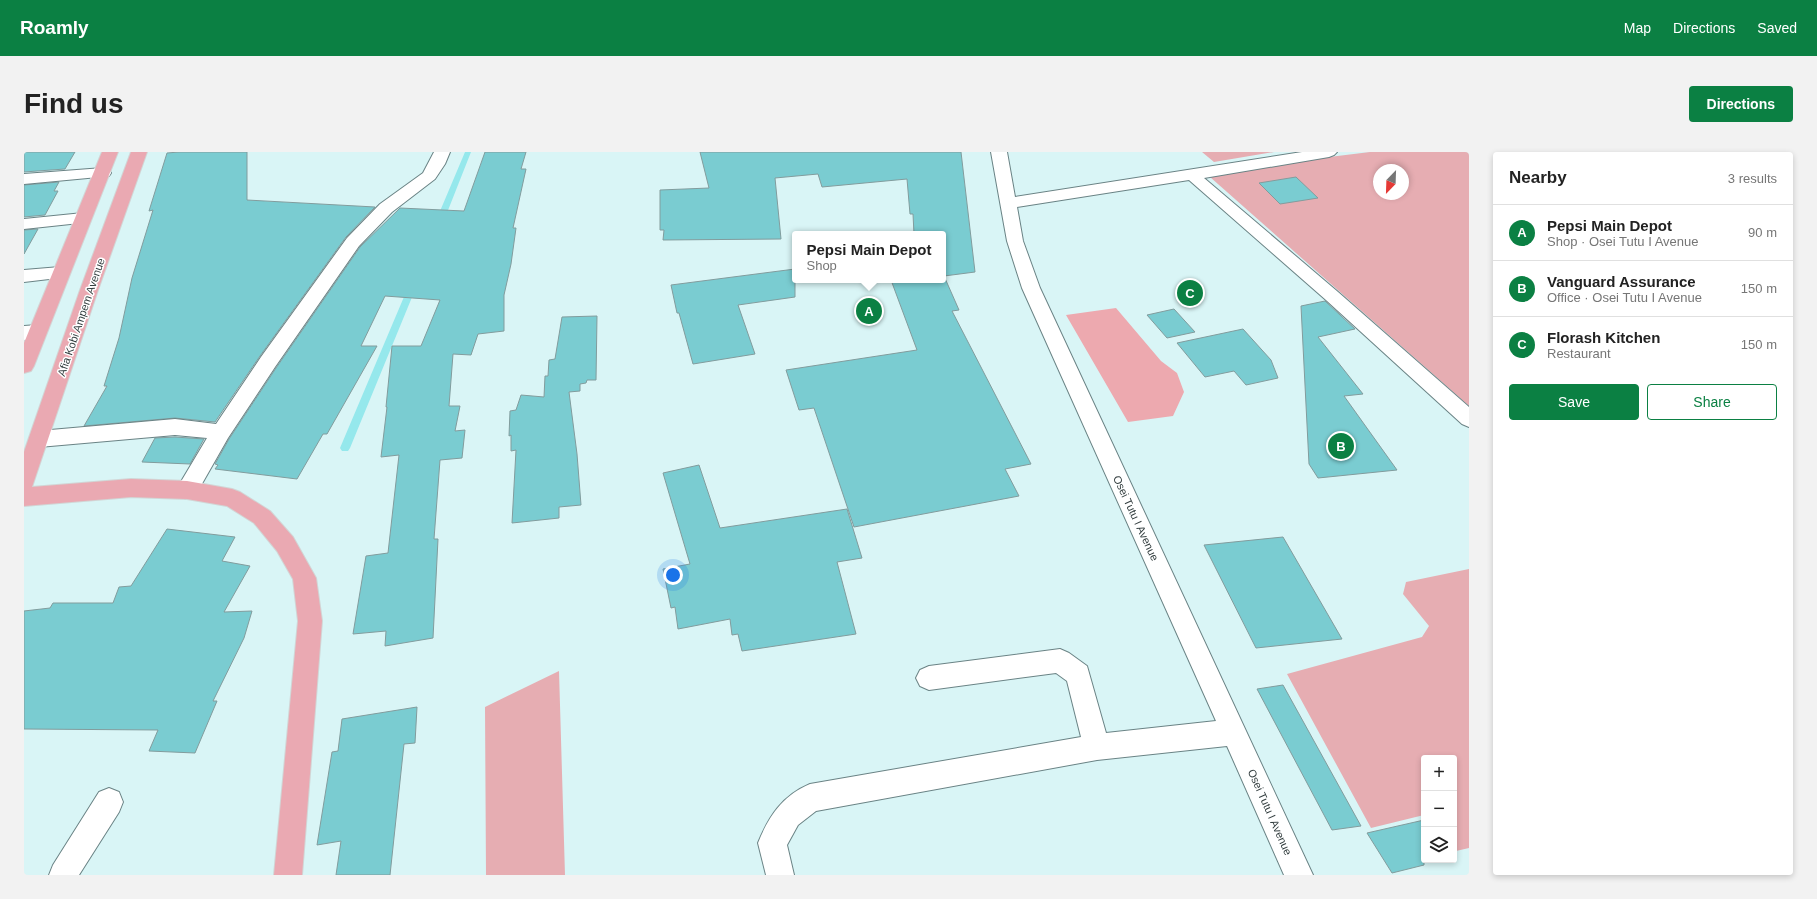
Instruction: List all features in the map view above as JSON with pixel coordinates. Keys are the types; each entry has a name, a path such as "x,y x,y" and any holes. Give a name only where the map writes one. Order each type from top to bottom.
{"main road":[{"path":"24,366 31,332 60,273 110,152"},
{"name":"Afia Kobi Ampem Avenue","path":"24,483 87,298 139,152"},
{"path":"24,497 131,488 187,490 232,498 262,517 285,544 304,578 310,621 288,875"}],"street":[{"path":"187,490 221,432 268,362 353,242 386,208 429,176 437,164 442,152"},
{"name":"Osei Tutu I Avenue","path":"999,152 1015,241 1031,288 1299,875"},
{"path":"1008,203 1192,175 1329,152"},
{"path":"24,179 103,172"},
{"path":"1192,175 1332,296 1469,419"},
{"path":"24,224 83,218"},
{"path":"24,276 60,273"},
{"path":"39,439 174,427 221,432"},
{"path":"929,678 1060,661 1078,674 1097,748"},
{"path":"780,875 772,843 788,815 810,798 1097,748 1234,732"},
{"path":"64,875 109,802"}],"shaded area":[{"path":"1202,152 1274,152 1214,162"},
{"path":"1370,152 1469,152 1469,406 1210,177 1313,159"},
{"path":"1116,308 1161,361 1177,373 1184,392 1173,416 1128,422 1066,315"},
{"path":"1469,569 1469,848 1457,851 1457,755 1421,755 1421,816 1371,828 1287,674 1422,637 1429,626 1403,594 1406,582"},
{"path":"559,671 565,875 486,875 485,707"}],"building":[{"path":"24,152 75,152 65,169 24,172"},
{"path":"247,152 247,200 375,207 346,237 260,356 215,422 175,418 84,426 107,386 104,386 119,338 132,278 153,210 149,211 167,153"},
{"path":"485,152 526,152 521,169 526,169 513,228 516,228 511,264 504,295 504,331 478,334 471,355 453,354 449,406 460,406 455,431 465,430 462,458 440,460 434,539 438,539 433,638 385,646 386,631 353,634 366,556 388,553 399,455 381,457 392,346 421,346 440,300 385,296 361,346 377,346 327,434 323,434 297,479 215,469 218,465 215,464 229,439 276,368 360,247 400,208 464,211"},
{"path":"700,152 961,152 975,272 946,276 946,231 914,231 913,214 910,214 907,179 822,187 818,174 775,178 781,239 663,240 664,230 660,230 660,190 709,188"},
{"path":"1296,177 1318,198 1280,204 1259,183"},
{"path":"59,182 54,191 58,191 45,215 24,217 24,185"},
{"path":"38,229 24,254 24,230"},
{"path":"792,269 792,283 795,283 795,297 738,305 755,354 693,364 679,313 677,313 671,285"},
{"path":"946,281 959,310 952,311 1031,464 1005,469 1019,496 854,527 814,408 799,410 786,370 917,350 892,283 946,283"},
{"path":"1325,301 1355,329 1318,337 1363,394 1344,396 1397,470 1318,478 1309,464 1301,306"},
{"path":"1174,309 1195,332 1167,338 1147,315"},
{"path":"597,316 596,380 587,380 586,383 580,384 580,391 569,392 577,454 581,505 559,507 559,518 512,523 516,450 511,451 511,435 509,436 510,411 516,410 521,395 544,397 545,376 548,376 549,360 555,359 562,317"},
{"path":"1243,329 1271,360 1278,378 1246,385 1234,371 1205,377 1177,343"},
{"path":"175,437 204,439 190,464 142,462 155,438"},
{"path":"699,465 720,528 847,509 862,558 837,562 856,634 742,651 738,634 732,635 730,619 678,629 675,607 671,608 663,569 690,564 663,473"},
{"path":"167,529 235,537 222,561 250,566 224,612 252,611 244,638 213,701 217,701 195,753 149,751 158,730 24,729 24,611 50,608 53,603 113,603 119,587 131,586"},
{"path":"1283,537 1342,639 1256,648 1204,545"},
{"path":"1283,685 1361,826 1332,830 1257,689"},
{"path":"417,707 415,743 404,744 390,875 336,875 341,841 317,845 332,752 338,751 342,719"},
{"path":"1421,821 1421,863 1424,863 1424,865 1392,873 1367,833"}],"waterway":[{"path":"439,223 468,152"},
{"path":"345,448 413,285"}],"place":[{"name":"Florash Kitchen","path":"1190,293"},
{"name":"Pepsi Main Depot","path":"869,311"},
{"name":"Vanguard Assurance","path":"1341,446"}]}
